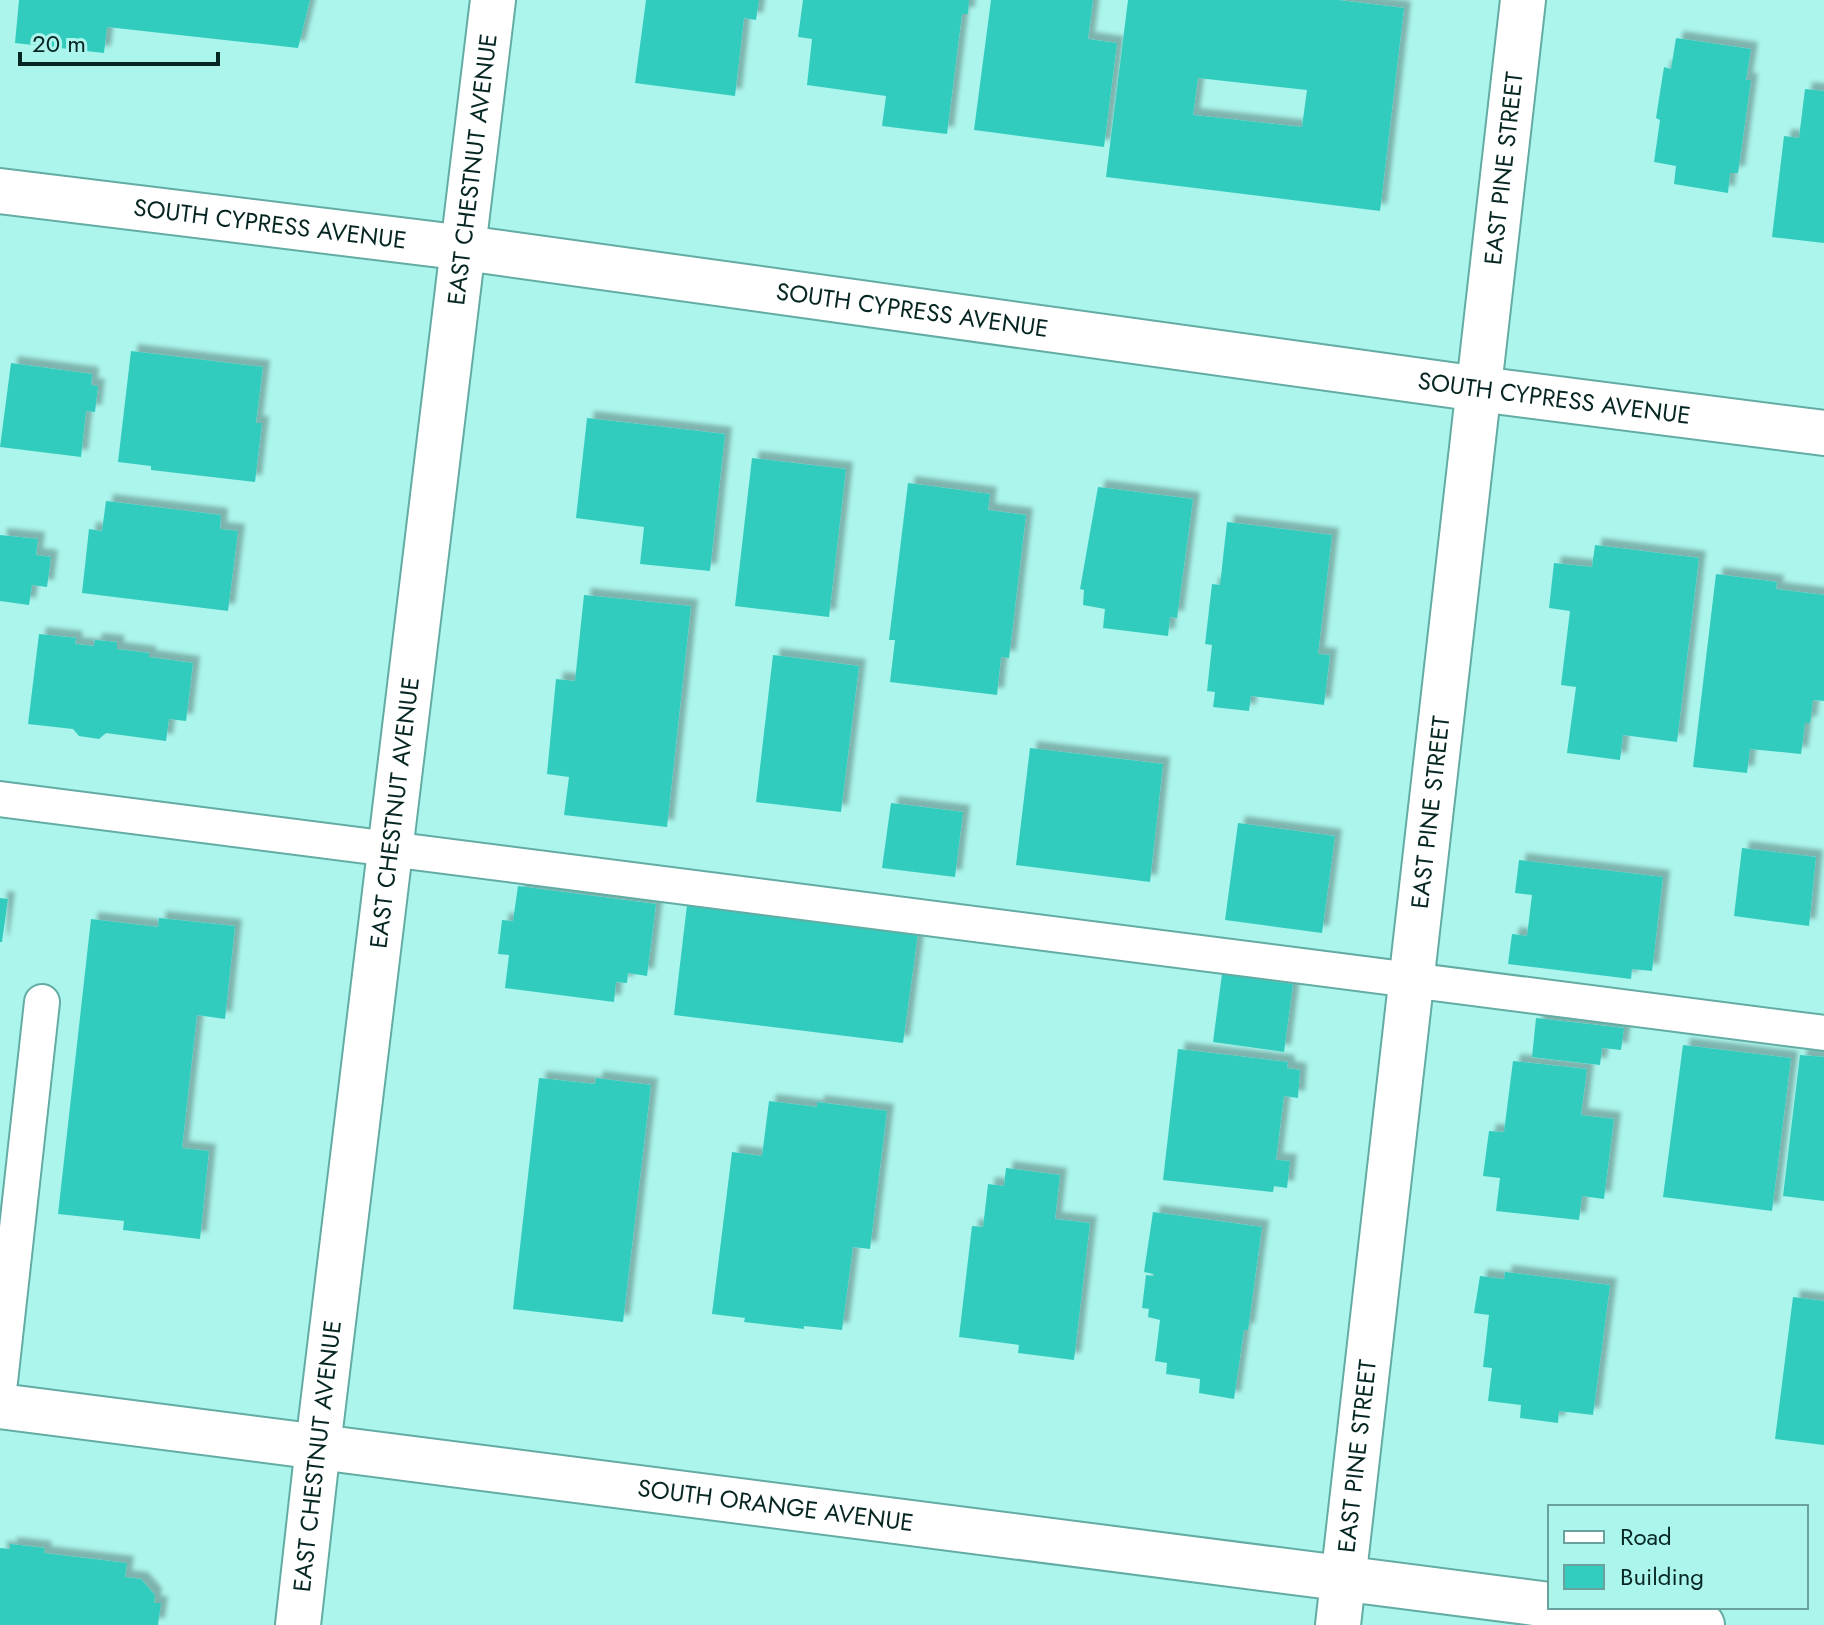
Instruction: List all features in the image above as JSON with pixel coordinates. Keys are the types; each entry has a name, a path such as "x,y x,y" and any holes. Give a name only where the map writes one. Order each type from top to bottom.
{"street":[{"name":"EAST CHESTNUT AVENUE","path":"298,1625 493,0"},
{"name":"EAST PINE STREET","path":"1338,1625 1523,0"},
{"name":"SOUTH CYPRESS AVENUE","path":"0,191 465,248 1479,389 1824,433"},
{"name":"SOUTH ORANGE AVENUE","path":"0,1406 1548,1605"},
{"path":"1578,1609 1702,1625"}],"lane":[{"path":"0,799 1824,1033"},
{"path":"0,1382 42,1002"}],"building":[{"path":"19,0 310,0 298,48 107,27 104,53 15,43"},
{"path":"646,0 759,0 756,20 744,18 735,96 635,83"},
{"path":"803,0 969,0 968,14 962,14 947,134 882,126 886,96 807,85 812,39 798,37"},
{"path":"991,0 1093,0 1088,39 1117,43 1104,147 974,130"},
{"path":"1128,0 1338,0 1404,8 1380,211 1106,177","holes":["1198,78 1307,90 1302,127 1193,115"]},
{"path":"1676,38 1751,49 1746,80 1751,80 1738,173 1730,173 1728,193 1674,184 1676,166 1654,162 1660,120 1656,118 1664,67 1671,69"},
{"path":"1805,89 1824,91 1824,243 1772,237 1784,136 1799,138"},
{"path":"131,351 263,367 256,423 262,423 255,482 151,470 151,466 118,462"},
{"path":"11,363 92,374 91,385 98,386 95,412 86,411 81,457 0,447"},
{"path":"587,418 725,434 710,571 640,564 644,527 576,518"},
{"path":"752,458 846,469 829,617 735,606"},
{"path":"908,483 990,494 988,510 1026,515 1009,658 1001,657 997,695 890,682 895,640 889,640"},
{"path":"1098,487 1193,499 1177,618 1170,617 1168,636 1103,628 1105,609 1083,605 1084,590 1080,589"},
{"path":"106,501 221,515 220,529 238,531 228,611 82,593 89,529 102,531"},
{"path":"1227,522 1332,535 1318,654 1330,655 1324,705 1251,696 1249,711 1213,707 1215,692 1207,691 1212,645 1205,644 1212,584 1220,585"},
{"path":"0,535 38,539 36,555 51,557 47,587 32,585 29,605 0,601"},
{"path":"1595,545 1699,558 1677,742 1623,735 1620,760 1567,753 1576,687 1561,685 1570,611 1549,608 1554,563 1592,567"},
{"path":"1716,574 1777,582 1776,589 1824,595 1824,701 1813,700 1810,723 1805,723 1801,754 1750,749 1747,773 1693,767"},
{"path":"584,595 691,606 667,827 564,815 569,777 547,774 556,679 575,681"},
{"path":"39,634 76,638 75,644 94,646 95,640 117,642 117,649 193,663 186,721 169,719 166,741 106,733 99,739 79,736 73,729 28,724"},
{"path":"773,655 859,666 841,812 756,802"},
{"path":"1030,748 1163,764 1150,882 1016,865"},
{"path":"891,803 963,812 955,877 882,868"},
{"path":"1238,823 1335,836 1322,933 1225,920"},
{"path":"1742,848 1816,857 1809,926 1734,916"},
{"path":"1519,860 1663,877 1652,971 1632,969 1631,979 1508,964 1512,934 1527,936 1532,895 1515,893"},
{"path":"518,886 656,904 647,976 628,973 627,983 616,982 614,1002 505,988 509,955 498,954 502,920 513,921"},
{"path":"0,898 8,899 2,942 0,942"},
{"path":"687,905 918,933 903,1043 674,1015"},
{"path":"159,918 235,926 225,1019 197,1015 182,1148 209,1151 200,1239 123,1230 124,1221 58,1214 91,919 158,927"},
{"path":"1222,974 1293,984 1284,1052 1213,1042"},
{"path":"1536,1018 1624,1028 1621,1050 1602,1048 1600,1065 1532,1057"},
{"path":"1683,1045 1791,1058 1772,1211 1663,1197"},
{"path":"1178,1049 1288,1062 1287,1068 1300,1070 1298,1098 1284,1096 1276,1160 1290,1161 1287,1188 1274,1186 1273,1192 1163,1180"},
{"path":"1800,1055 1824,1057 1824,1201 1783,1196"},
{"path":"1513,1061 1587,1069 1581,1115 1614,1119 1604,1199 1582,1196 1579,1220 1496,1211 1500,1178 1483,1176 1489,1131 1504,1132"},
{"path":"539,1078 595,1084 596,1078 651,1085 623,1322 513,1309"},
{"path":"769,1101 817,1107 817,1102 887,1111 870,1249 853,1247 842,1330 744,1322 745,1318 712,1314 732,1152 762,1156"},
{"path":"1006,1168 1060,1175 1055,1219 1090,1223 1074,1360 1018,1353 1019,1345 959,1337 972,1226 983,1227 988,1184 1004,1186"},
{"path":"1153,1212 1262,1227 1248,1330 1244,1330 1234,1399 1199,1393 1200,1379 1166,1374 1167,1363 1155,1361 1160,1320 1148,1317 1149,1309 1142,1308 1146,1275 1154,1274 1144,1272"},
{"path":"1505,1272 1610,1285 1593,1415 1559,1411 1558,1423 1520,1418 1521,1405 1488,1401 1492,1368 1483,1367 1489,1315 1474,1313 1480,1276 1504,1279"},
{"path":"1793,1297 1824,1301 1824,1445 1775,1439"},
{"path":"10,1544 45,1548 44,1553 127,1563 125,1577 141,1579 155,1595 154,1603 161,1603 158,1625 0,1625 0,1548 10,1549"}]}
